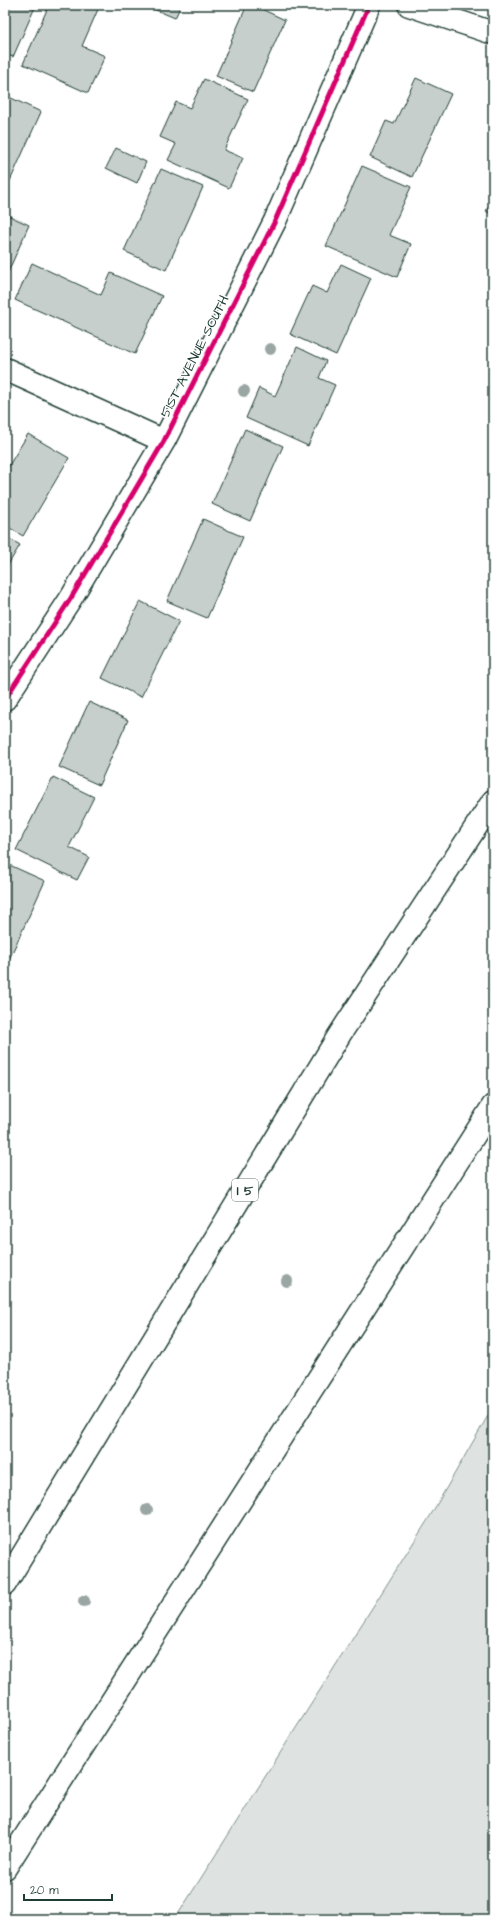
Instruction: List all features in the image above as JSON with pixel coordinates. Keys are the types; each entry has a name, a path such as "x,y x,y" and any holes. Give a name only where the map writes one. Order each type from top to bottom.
{"main road":[{"name":"51ST AVENUE SOUTH","path":"5,699 71,598 164,441 275,221 369,5"},
{"path":"409,5 493,33"},
{"path":"5,369 164,441"},
{"name":"I 5","path":"5,1584 340,1034 493,801"},
{"path":"5,1868 493,1106"}],"shaded area":[{"path":"493,1407 493,1919 175,1919 429,1518"}],"building":[{"path":"5,5 36,5 13,57 5,54"},
{"path":"49,5 95,5 99,7 82,46 105,56 88,93 23,64"},
{"path":"144,5 181,5 175,18"},
{"path":"247,5 253,5 285,20 253,92 216,76"},
{"path":"416,78 451,94 412,177 370,157 386,121 394,124"},
{"path":"204,79 248,99 224,150 243,158 229,188 168,160 176,144 160,137 176,102 190,108"},
{"path":"9,97 41,112 10,181 5,179 5,106"},
{"path":"116,148 146,162 137,183 106,168"},
{"path":"362,166 411,187 389,235 411,244 397,277 326,246"},
{"path":"161,169 203,187 166,270 124,251"},
{"path":"493,200 493,215 486,211"},
{"path":"5,214 29,225 5,279"},
{"path":"32,263 101,295 111,273 162,296 135,354 15,300"},
{"path":"341,264 371,278 336,355 290,334 312,286 327,293"},
{"path":"297,347 326,361 319,378 335,385 308,446 246,418 259,388 275,396"},
{"path":"245,429 283,446 250,521 212,504"},
{"path":"28,434 69,458 23,536 5,525 5,472"},
{"path":"203,519 243,537 207,618 167,601"},
{"path":"5,536 20,545 5,570"},
{"path":"140,601 179,621 141,697 102,678"},
{"path":"89,702 128,720 99,785 59,767"},
{"path":"53,777 94,797 69,847 89,857 77,880 16,850"},
{"path":"5,863 45,881 7,964 5,963"}],"cycle path":[{"path":"5,699 71,598 164,441 275,221 369,5"}]}
